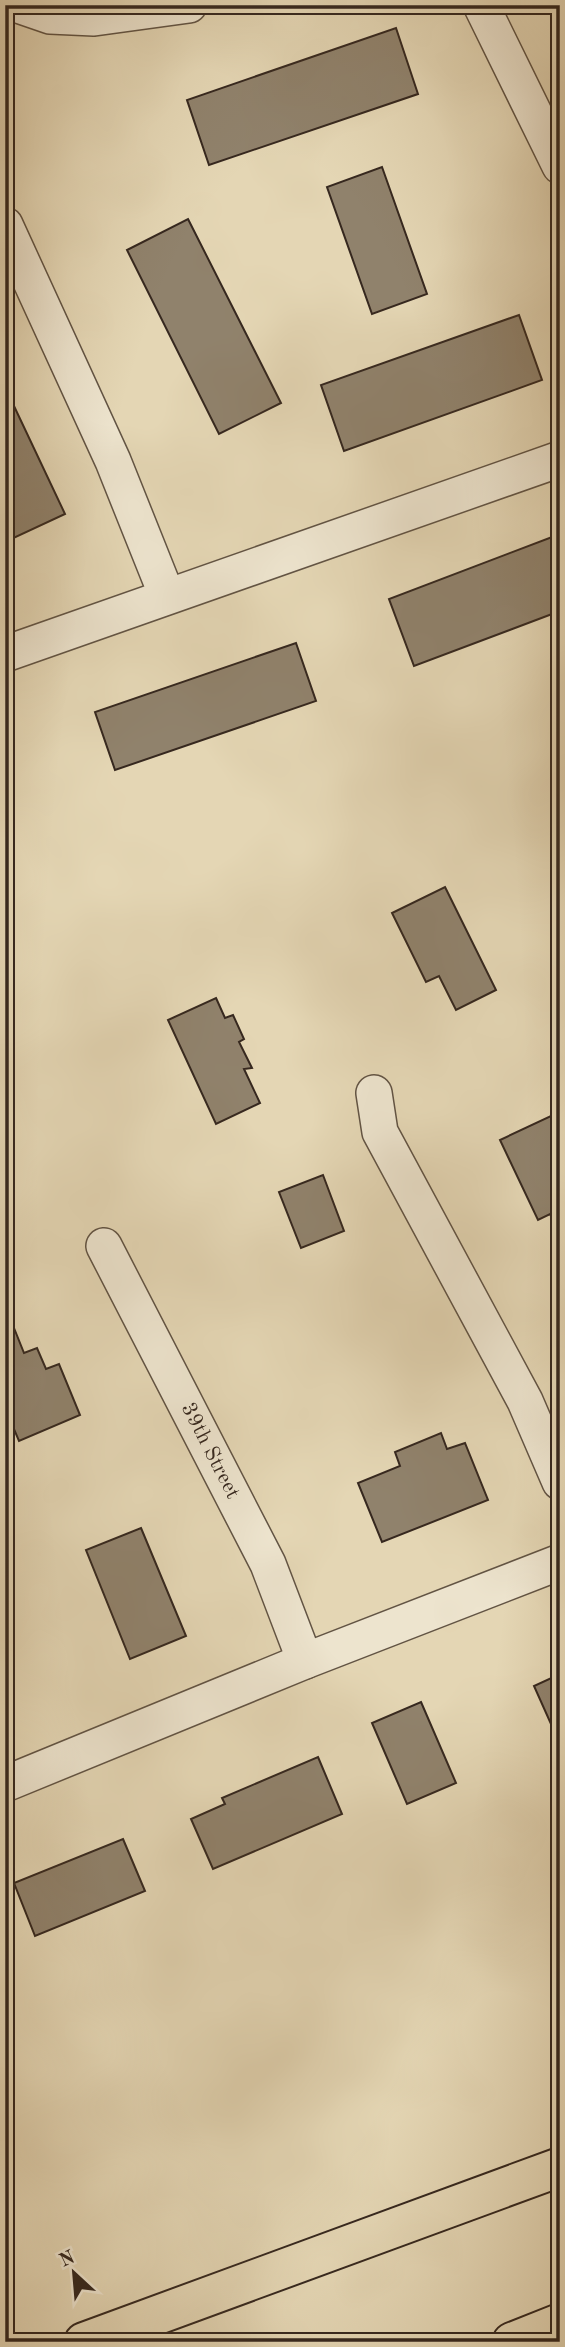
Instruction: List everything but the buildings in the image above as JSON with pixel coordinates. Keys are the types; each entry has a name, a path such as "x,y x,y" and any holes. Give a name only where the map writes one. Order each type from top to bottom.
{"highway":[{"path":"84,2342 560,2167"},
{"path":"512,2342 560,2323"}],"street":[{"path":"18,5 50,16 94,18 189,5"},
{"path":"481,5 560,166"},
{"path":"5,225 113,461 167,596"},
{"path":"5,654 560,459"},
{"path":"374,1093 380,1132 525,1401 560,1482"},
{"name":"39th Street","path":"104,1246 268,1564 305,1661"},
{"path":"5,1784 305,1661 560,1562"}]}
